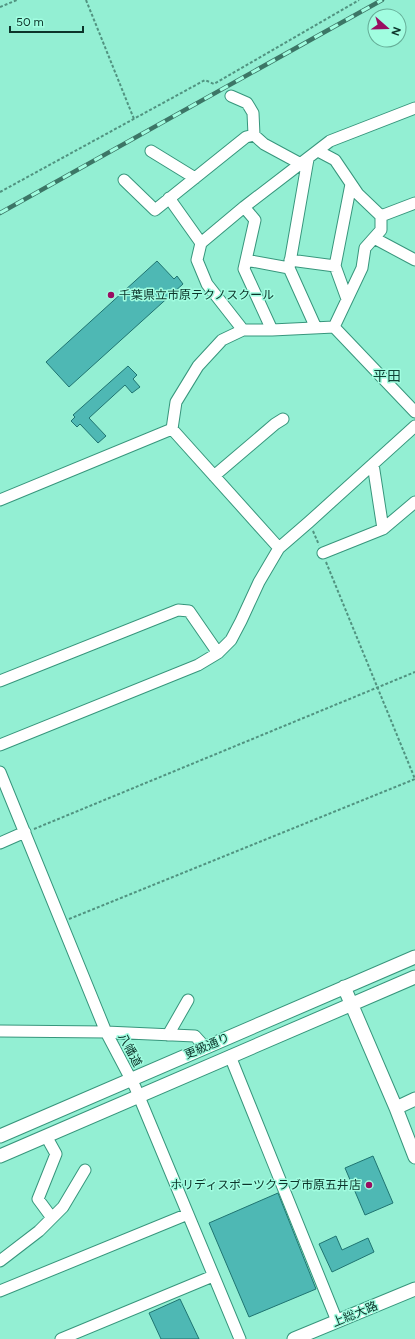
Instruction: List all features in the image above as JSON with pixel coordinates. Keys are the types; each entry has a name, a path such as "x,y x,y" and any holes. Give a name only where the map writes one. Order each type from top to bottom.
{"street":[{"path":"231,96 247,103 253,113 254,135 264,144 304,162"},
{"path":"243,330 207,284 197,260 201,242 330,141 415,108"},
{"path":"124,180 155,210 246,137 254,135"},
{"path":"151,151 195,178"},
{"path":"318,151 335,160 358,194 381,216 381,230 364,248 362,268 334,327"},
{"path":"304,162 289,264 316,328"},
{"path":"347,299 336,266 351,184"},
{"path":"169,198 201,242"},
{"path":"381,216 415,203"},
{"path":"244,207 255,220 244,268 272,330"},
{"path":"374,238 415,260"},
{"path":"246,260 336,266"},
{"path":"172,429 176,402 198,366 222,340 243,330 334,327 415,412"},
{"path":"214,476 275,424 283,419"},
{"path":"0,745 198,665 218,653 231,640 259,582 279,548 415,426"},
{"path":"172,429 279,548"},
{"path":"0,500 172,429"},
{"path":"373,464 383,529"},
{"path":"323,553 383,529 415,502"},
{"path":"0,681 178,610 189,611 218,653"},
{"name":"八幡道","path":"0,772 106,1032 131,1079 240,1339"},
{"path":"0,843 25,832"},
{"name":"更級通り","path":"0,1136 415,957"},
{"name":"更級通り","path":"0,1156 230,1056 415,978"},
{"path":"344,987 396,1108 415,1157"},
{"path":"168,1035 188,1000"},
{"path":"0,1031 106,1032 195,1036 205,1047"},
{"path":"230,1056 337,1321"},
{"path":"396,1108 415,1100"},
{"path":"46,1136 56,1154 38,1199 52,1218"},
{"path":"0,1261 39,1231 63,1208 85,1170"},
{"path":"0,1291 188,1214"},
{"path":"61,1339 213,1276"},
{"name":"上総大路","path":"294,1339 415,1289"}],"path":[{"path":"0,7 17,0"},
{"path":"86,0 134,119"},
{"path":"0,192 205,80 214,84 359,0"},
{"path":"62,922 415,779 309,522"},
{"path":"25,832 415,672"}],"building":[{"path":"157,261 174,279 177,276 183,284 69,387 46,362"},
{"path":"128,366 137,375 133,379 140,387 132,393 125,385 89,418 106,436 98,443 80,424 77,427 71,421 75,417 73,415"},
{"name":"ホリディスポーツクラブ市原五井店","path":"373,1156 393,1203 365,1215 345,1168"},
{"path":"278,1193 316,1289 249,1317 209,1223"},
{"path":"336,1236 342,1250 368,1238 374,1252 332,1272 319,1244"},
{"path":"180,1299 199,1339 161,1339 149,1313"}],"railway":[{"path":"0,213 382,0"}],"place":[{"name":"千葉県立市原テクノスクール","path":"111,295"},
{"name":"ホリディスポーツクラブ市原五井店","path":"369,1185"}],"district":[{"name":"平田","path":"387,376"}]}
